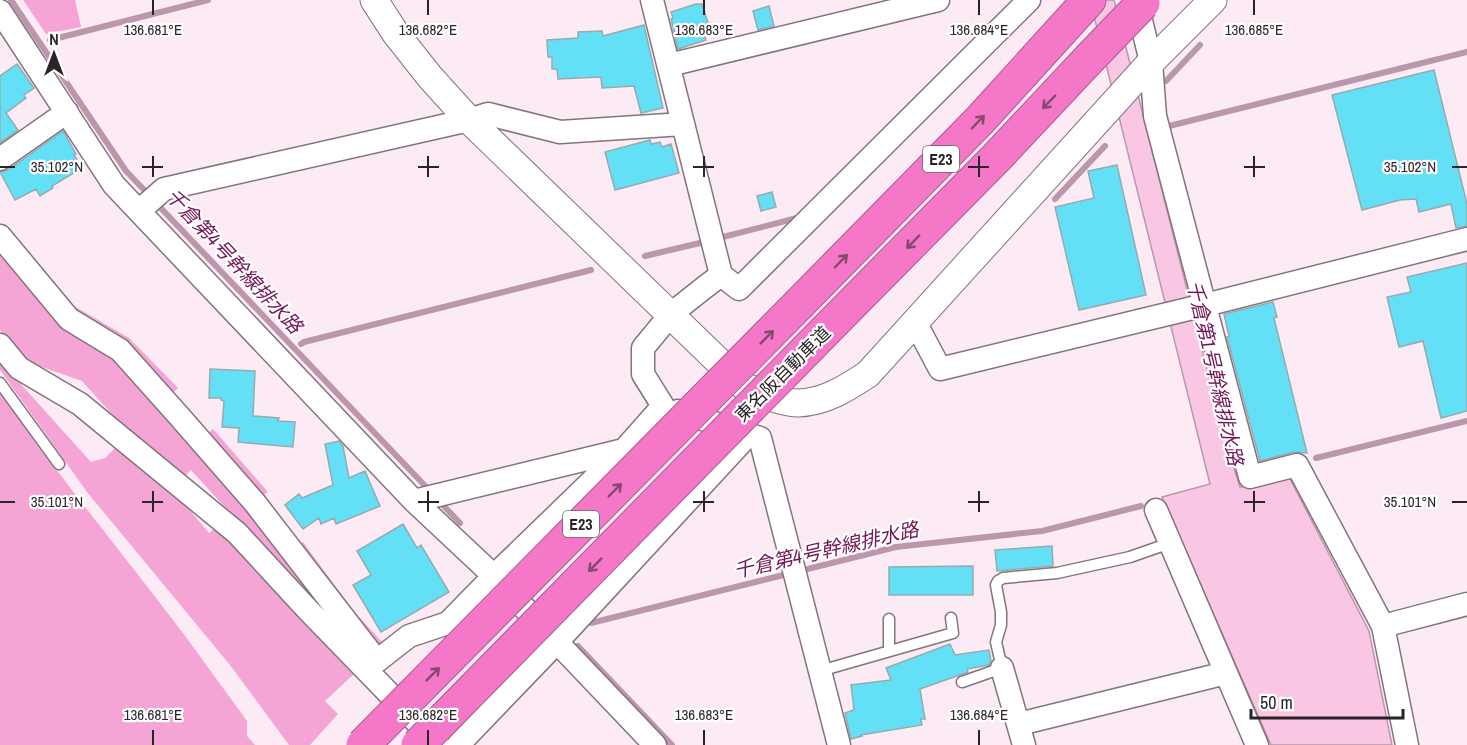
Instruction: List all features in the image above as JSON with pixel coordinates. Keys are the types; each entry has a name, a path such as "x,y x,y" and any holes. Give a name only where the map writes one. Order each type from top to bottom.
{"highway":[{"name":"東名阪自動車道","path":"418,745 996,158 1141,1"},
{"name":"東名阪自動車道","path":"363,745 980,120 1083,6"}],"street":[{"path":"374,0 396,34 430,77 469,120 744,386 771,397 798,403 821,399 843,391 868,374 1146,68 1213,0"},
{"path":"652,0 721,275 739,289 1029,0"},
{"path":"669,65 938,0"},
{"path":"1141,1 1146,68 1155,116 1250,477 1297,465 1383,626 1407,745"},
{"path":"0,10 114,185 148,203 428,497 494,576 655,745"},
{"path":"0,159 67,112"},
{"path":"148,203 164,189 489,114 560,132 683,124"},
{"path":"0,236 69,319 120,350 255,503 372,665 439,745"},
{"path":"915,322 940,369 1167,315 1467,238"},
{"path":"721,275 671,314 644,348 643,374 663,406 760,438 839,745"},
{"path":"0,345 19,368 80,404 237,533 308,610 372,665"},
{"path":"372,665 409,636 448,623 624,450 663,406"},
{"path":"458,745 557,642 749,434"},
{"path":"428,497 624,450"},
{"path":"1156,510 1257,745"},
{"path":"1383,626 1467,604"},
{"path":"1002,668 1021,735 1226,673"}],"lane":[{"path":"0,383 59,464"},
{"path":"962,681 1002,668 996,642 1001,625 996,585 998,581 1003,578 1057,573 1130,556 1170,543"},
{"path":"820,671 953,633 951,618"},
{"path":"889,619 889,651"}],"shaded area":[{"path":"23,0 75,0 81,27 46,34"},
{"path":"1090,0 1114,0 1226,444 1240,487 1288,475 1369,631 1392,745 1271,745 1162,497 1210,484"},
{"path":"22,244 74,306 129,338 178,388 169,396 73,315 18,248"},
{"path":"0,246 117,354 248,502 355,645 191,470 183,478 128,432 82,381 25,361 0,330"},
{"path":"0,361 91,462 105,458 117,446 182,501 209,533 217,526 356,672 325,701 338,714 310,745 289,745 230,665 87,492 0,370"},
{"path":"0,388 59,472 174,621 247,721 247,736 255,745 0,745"},
{"path":"213,429 268,492 259,498 204,437"},
{"path":"303,542 355,613 384,644 378,652 299,546"}],"building":[{"path":"702,4 709,26 702,28 706,40 678,49 671,12"},
{"path":"769,6 774,26 758,30 753,11"},
{"path":"644,25 663,108 641,113 634,86 602,88 601,77 558,79 557,69 552,69 552,57 548,57 547,40 578,38 578,32 602,31 603,36"},
{"path":"17,64 34,88 24,95 26,98 6,113 18,130 0,143 0,76"},
{"path":"1434,70 1467,204 1467,226 1456,228 1451,204 1419,212 1416,199 1400,200 1362,210 1332,95"},
{"path":"63,131 82,168 40,196 36,189 15,200 0,172 8,170"},
{"path":"650,140 651,144 660,142 662,147 671,144 679,173 615,190 605,152"},
{"path":"1117,165 1146,295 1079,310 1055,207 1094,198 1088,171"},
{"path":"772,192 776,207 761,211 757,196"},
{"path":"1467,263 1467,411 1441,418 1423,341 1399,347 1387,297 1411,292 1407,277"},
{"path":"1273,302 1277,317 1274,318 1307,453 1294,452 1260,461 1227,337 1229,336 1224,314"},
{"path":"210,369 255,371 253,416 295,422 293,447 238,442 239,428 222,427 224,401 221,398 209,398"},
{"path":"339,441 343,446 349,478 365,471 380,506 336,524 334,518 321,524 319,518 303,529 285,505 299,494 302,498 333,485 325,444"},
{"path":"403,524 417,548 421,545 449,592 381,632 353,585 371,575 357,551"},
{"path":"1052,546 1053,566 997,571 995,550"},
{"path":"973,566 973,595 889,595 889,567"},
{"path":"950,644 955,655 989,650 991,661 989,665 967,669 968,672 920,689 925,719 921,719 922,725 861,735 851,739 845,713 854,710 851,685 891,680 886,668"}],"waterway":[{"name":"千倉第4号幹線排水路","path":"11,0 126,171 149,195"},
{"path":"50,40 208,0"},
{"path":"1166,81 1200,45"},
{"path":"1169,126 1467,52"},
{"path":"1055,199 1105,146"},
{"name":"千倉第4号幹線排水路","path":"156,203 430,491"},
{"path":"723,237 800,216"},
{"path":"645,256 700,243"},
{"path":"301,344 591,270"},
{"path":"1316,458 1467,421"},
{"name":"千倉第4号幹線排水路","path":"439,501 460,523"},
{"name":"千倉第4号幹線排水路","path":"591,623 896,547 1042,531 1141,506"},
{"path":"578,646 672,745"}],"water label":[{"name":"千倉第1号幹線排水路","path":"1215,373"}]}
